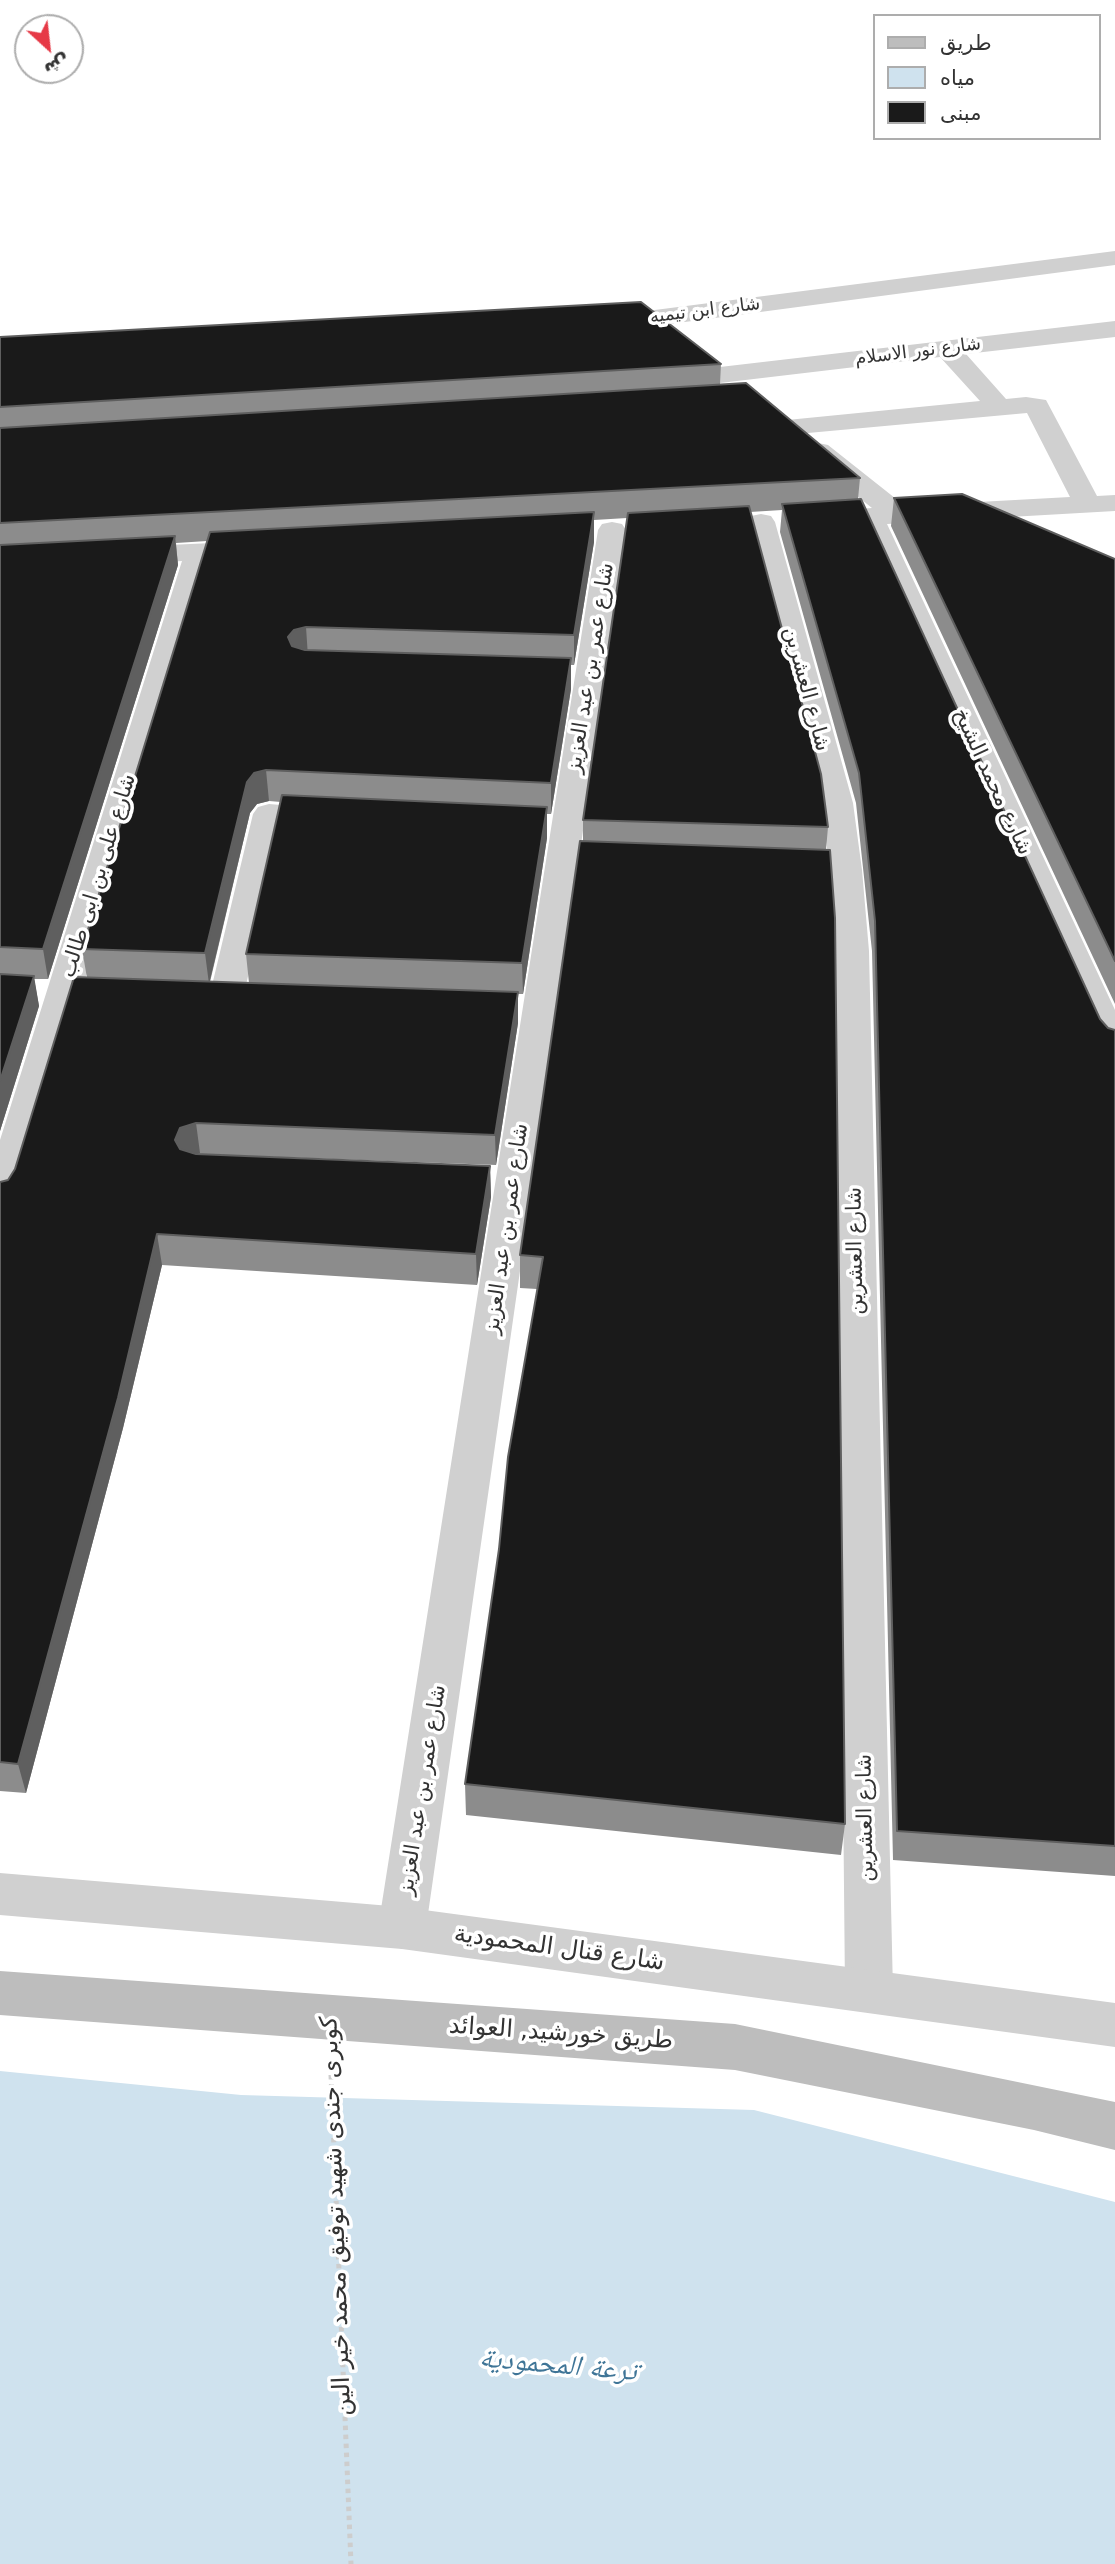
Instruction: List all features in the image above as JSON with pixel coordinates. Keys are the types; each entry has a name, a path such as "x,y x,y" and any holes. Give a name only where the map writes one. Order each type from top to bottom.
{"main road":[{"name":"طريق خورشيد, العوائد","path":"0,1993 735,2047 1034,2107 1115,2126"}],"street":[{"name":"شارع ابن تيميه","path":"579,323 648,319 1115,258"},
{"path":"648,319 769,413 884,516 1101,504 1041,409 1032,405 769,413"},
{"path":"1102,331 1115,357"},
{"name":"شارع نور الاسلام","path":"699,359 947,349 1102,331"},
{"path":"947,349 999,407"},
{"path":"961,512 1010,533"},
{"name":"شارع العشرين","path":"869,1991 852,965 833,869 836,803 747,523 884,516"},
{"name":"شارع محمد الشيخ","path":"884,516 1115,1048"},
{"name":"شارع عمر بن عبد العزيز","path":"402,1928 500,1181 526,1009 565,844 576,677 612,530"},
{"path":"93,558 282,548"},
{"name":"شارع على بن ابى طالب","path":"0,1199 77,993 199,552"},
{"path":"226,998 269,814 364,818"},
{"path":"25,992 77,993"},
{"name":"شارع قنال المحمودية","path":"0,1894 402,1928 1115,2025"}],"path":[{"name":"كوبرى جندى شهيد توفيق محمد خير الين","path":"330,2063 351,2564"}],"water":[{"name":"ترعة المحمودية","path":"0,2071 241,2095 754,2110 1115,2202 1115,2564 0,2564"}],"building":[{"path":"641,302 721,364 0,407 0,337"},
{"path":"746,383 860,478 0,523 0,428"},
{"path":"962,494 1115,559 1115,961 894,498"},
{"path":"861,499 1100,1019 1108,1028 1115,1030 1115,1846 897,1831 875,921 859,773 782,504"},
{"path":"749,506 821,774 828,827 583,820 628,513"},
{"path":"594,512 574,635 306,627 294,630 288,637 292,646 305,650 571,658 551,783 266,770 254,773 247,782 205,953 82,949 210,532"},
{"path":"175,536 43,949 0,947 0,545"},
{"path":"282,795 547,807 522,963 246,954"},
{"path":"580,841 830,850 835,918 845,1824 465,1784 499,1549 508,1457 543,1257 520,1255"},
{"path":"0,974 34,976 0,1081"},
{"path":"74,977 518,992 495,1135 196,1123 180,1128 175,1140 180,1149 196,1154 490,1166 476,1254 157,1234 118,1398 18,1764 0,1762 0,1182 8,1180 15,1169"}]}
